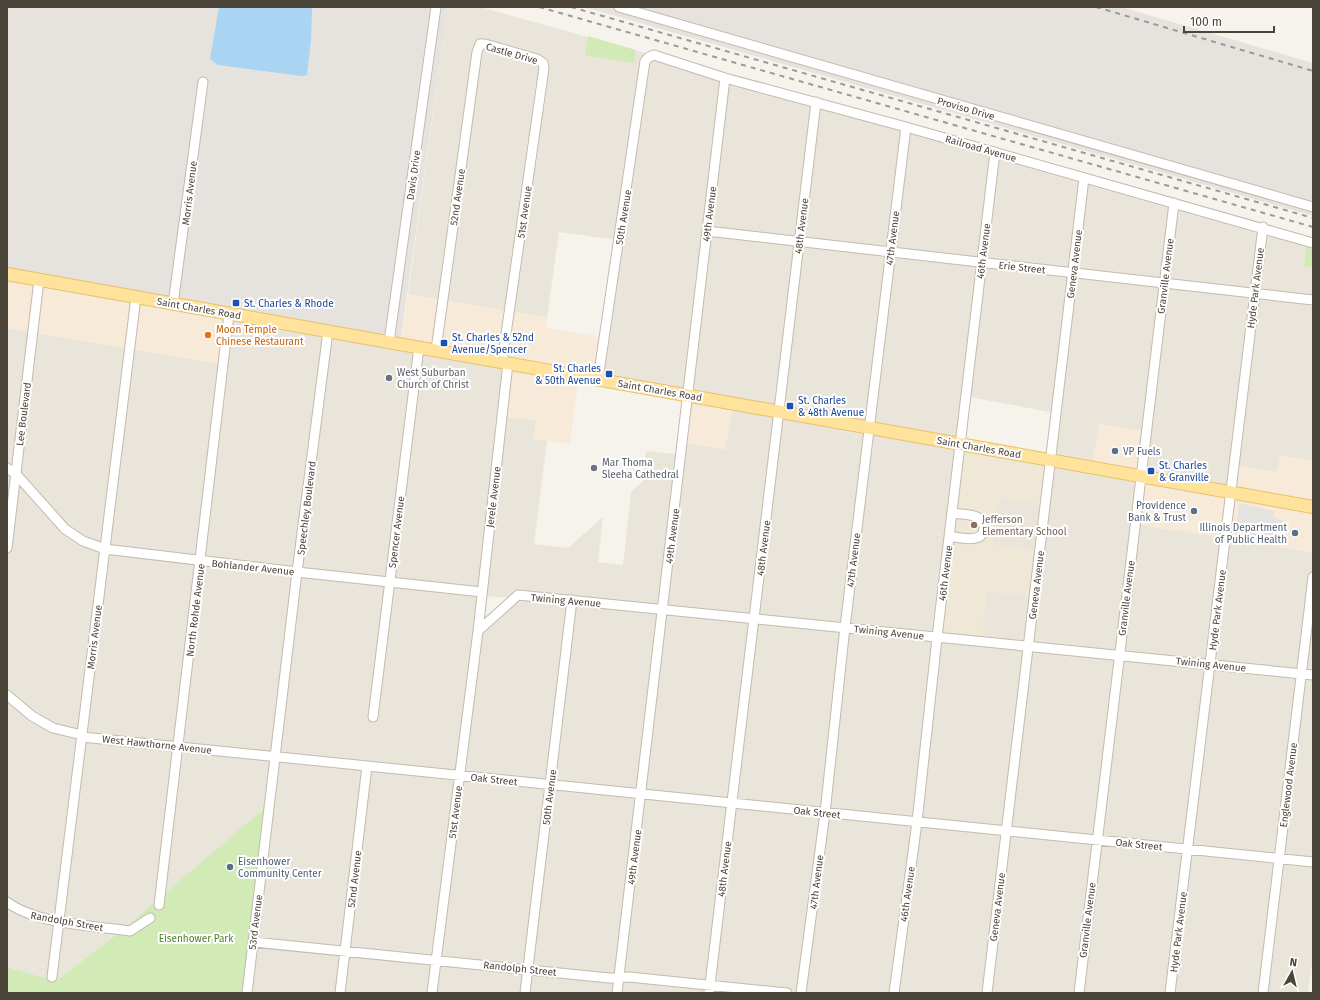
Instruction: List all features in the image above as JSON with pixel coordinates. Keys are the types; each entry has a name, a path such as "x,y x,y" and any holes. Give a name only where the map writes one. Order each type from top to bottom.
{"main road":[{"name":"Saint Charles Road","path":"7,274 1313,507"}],"street":[{"name":"Davis Drive","path":"390,342 436,7"},
{"name":"Proviso Drive","path":"620,7 1313,207"},
{"name":"Castle Drive","path":"480,44 538,59 543,63"},
{"name":"52nd Avenue","path":"436,350 477,52 480,44"},
{"name":"Railroad Avenue","path":"649,57 654,56 725,78 906,127 1218,216 1263,227 1313,243"},
{"name":"50th Avenue","path":"598,379 645,61 649,57"},
{"name":"51st Avenue","path":"505,363 544,68 543,63"},
{"name":"49th Avenue","path":"617,993 642,794 725,78"},
{"name":"Morris Avenue","path":"173,304 203,82"},
{"name":"48th Avenue","path":"710,989 816,102"},
{"name":"47th Avenue","path":"801,993 825,813 845,627 906,127"},
{"name":"46th Avenue","path":"894,993 917,822 937,637 995,152"},
{"name":"Geneva Avenue","path":"987,993 1084,178"},
{"name":"Granville Avenue","path":"1079,993 1174,203"},
{"name":"Hyde Park Avenue","path":"1170,993 1263,227"},
{"name":"Erie Street","path":"707,230 799,242 1313,300"},
{"name":"Lee Boulevard","path":"7,548 39,280"},
{"name":"Morris Avenue","path":"52,977 136,297"},
{"name":"North Rohde Avenue","path":"160,905 230,314"},
{"name":"Speechley Boulevard","path":"275,756 328,331"},
{"name":"Spencer Avenue","path":"373,717 419,347"},
{"name":"Jerele Avenue","path":"478,631 505,363"},
{"name":"Bohlander Avenue","path":"7,468 16,474 65,530 83,541 105,549 482,592"},
{"path":"950,536 972,539 982,534 984,530 982,520 977,516 952,513"},
{"name":"Englewood Avenue","path":"1264,993 1313,577"},
{"name":"Twining Avenue","path":"478,631 518,595 1313,675"},
{"name":"50th Avenue","path":"525,993 572,600"},
{"name":"51st Avenue","path":"432,993 478,631"},
{"name":"West Hawthorne Avenue","path":"7,695 32,716 53,728 82,735 82,737 320,761"},
{"name":"53rd Avenue","path":"247,993 275,756"},
{"name":"Oak Street","path":"320,761 1313,862"},
{"name":"52nd Avenue","path":"340,993 367,766"},
{"name":"Randolph Street","path":"7,902 29,915 59,921 130,931 150,918"},
{"name":"Randolph Street","path":"253,942 436,959 609,978 619,977 710,989 787,993"}],"shaded area":[{"path":"7,7 448,7 400,344 7,272"},
{"path":"448,7 480,7 724,75 686,392 598,378 617,240 559,232 547,318 408,294"},
{"path":"584,7 1121,7 1313,63 1313,216"},
{"path":"727,80 1307,242 1304,267 1313,268 1313,461 1280,456 1277,472 1234,491 1048,458 1055,413 964,396 957,442 690,394"},
{"path":"7,276 231,315 224,365 7,328"},
{"path":"408,294 547,318 546,328 604,338 598,378 401,342"},
{"path":"231,315 507,365 432,993 245,993 121,931 56,981 7,967 7,328"},
{"path":"510,366 579,377 570,444 534,439 536,420 504,417"},
{"path":"690,397 734,405 725,450 684,443"},
{"path":"734,405 958,445 894,993 621,993 666,609 484,596 504,417 536,420 534,439 547,440 534,544 568,548 603,517 598,562 623,565 631,492 643,481 646,451 683,455 684,443"},
{"path":"1099,424 1146,431 1141,475 1092,466"},
{"name":"Jefferson Elementary School","path":"962,446 1048,461 1043,505 1000,498 993,544 1037,551 1032,595 987,591 982,640 939,636"},
{"path":"1280,455 1313,462 1313,505 1234,491 1236,465 1277,472"},
{"path":"1048,461 1141,477 1136,524 1313,552 1313,955 1308,993 895,993 939,636 987,591 1032,595 992,545 1000,497"},
{"path":"1141,477 1313,508 1313,552 1135,524"},
{"path":"1239,503 1274,511 1273,517 1282,520 1280,541 1273,540 1272,543 1235,537"},
{"path":"518,596 662,611 617,993 434,993 479,632"}],"green space":[{"path":"588,36 636,50 634,63 585,55"},
{"path":"1307,242 1313,244 1313,268 1304,267"},
{"name":"Eisenhower Park","path":"266,807 245,993 7,993 7,967 56,981 121,931"}],"water":[{"path":"219,7 312,7 311,39 307,75 302,76 218,65 210,59"}],"railway":[{"path":"539,7 1313,227"},
{"path":"571,7 1313,218"},
{"path":"1096,7 1313,71"}],"place":[{"name":"St. Charles & Rhode","path":"236,303"},
{"name":"Moon Temple Chinese Restaurant","path":"208,335"},
{"name":"St. Charles & 52nd Avenue/Spencer","path":"444,343"},
{"name":"St. Charles & 50th Avenue","path":"609,374"},
{"name":"West Suburban Church of Christ","path":"389,378"},
{"name":"St. Charles & 48th Avenue","path":"790,406"},
{"name":"VP Fuels","path":"1115,451"},
{"name":"Mar Thoma Sleeha Cathedral","path":"594,468"},
{"name":"St. Charles & Granville","path":"1151,471"},
{"name":"Providence Bank & Trust","path":"1194,511"},
{"name":"Jefferson Elementary School","path":"974,525"},
{"name":"Illinois Department of Public Health","path":"1295,533"},
{"name":"Eisenhower Community Center","path":"230,867"}]}
